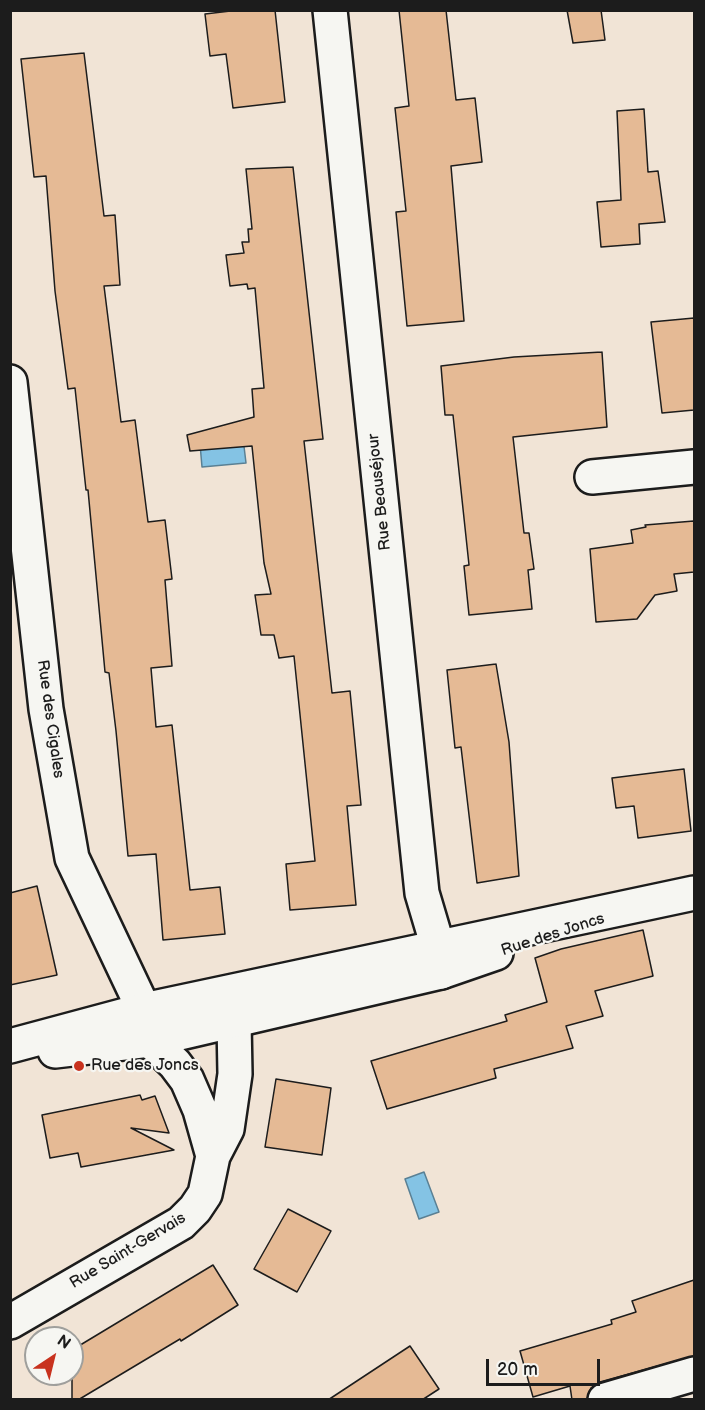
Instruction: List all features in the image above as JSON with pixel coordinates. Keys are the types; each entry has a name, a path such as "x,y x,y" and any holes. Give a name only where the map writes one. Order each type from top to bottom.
{"street":[{"name":"Rue Beauséjour","path":"330,10 422,893 439,960"},
{"name":"Rue des Cigales","path":"10,382 46,709 72,858 147,1025"},
{"path":"592,477 694,467"},
{"name":"Rue des Joncs","path":"10,1055 439,960 638,906 694,894"},
{"name":"Rue Saint-Gervais","path":"10,1322 181,1223 205,1194 213,1156 227,1129 235,1074 227,1008"},
{"name":"Rue des Joncs","path":"10,1046 147,1025"},
{"name":"Rue Saint-Gervais","path":"147,1025 187,1080 200,1110 213,1156"},
{"path":"605,1400 694,1374"}],"water":[{"path":"243,438 246,463 202,467 200,444"},
{"path":"424,1172 439,1212 419,1219 405,1179"}],"building":[{"path":"239,10 275,10 285,102 233,108 226,54 210,56 205,14"},
{"path":"399,10 446,10 456,100 475,98 482,162 451,166 464,321 407,326 396,212 406,211 395,108 409,106"},
{"path":"567,10 601,10 605,40 573,43"},
{"path":"84,53 104,216 115,215 120,285 104,286 121,422 135,420 148,522 165,520 172,579 165,580 172,666 151,668 156,727 172,725 190,890 220,887 225,934 163,940 156,854 128,856 109,673 105,672 88,490 86,490 75,388 68,389 55,291 46,176 34,177 21,59"},
{"path":"644,109 648,172 658,171 665,222 639,224 640,244 601,247 597,202 621,200 617,111"},
{"path":"293,167 323,439 304,441 332,693 350,691 361,805 347,806 356,905 290,910 286,864 315,861 294,656 279,658 274,635 261,635 255,595 271,594 264,563 252,446 190,451 187,435 254,417 252,389 264,388 255,288 248,289 247,284 230,286 226,255 244,253 242,242 249,242 248,229 252,229 246,169"},
{"path":"694,318 694,410 662,413 651,322"},
{"path":"602,352 607,427 513,437 524,533 529,533 534,569 528,570 532,609 469,615 464,566 469,565 453,415 445,415 441,366 514,357"},
{"path":"694,521 694,572 674,574 677,591 655,595 637,619 596,622 590,549 633,543 631,530 646,527 645,525"},
{"path":"496,664 509,742 519,876 477,883 461,747 455,748 447,670"},
{"path":"684,769 691,831 638,838 634,806 616,808 612,778"},
{"path":"37,886 57,975 10,985 10,893"},
{"path":"643,930 653,976 595,991 603,1016 566,1026 573,1048 494,1069 496,1078 387,1109 371,1061 507,1021 505,1015 547,1002 535,958 561,949"},
{"path":"276,1079 331,1088 322,1155 265,1147"},
{"path":"140,1095 142,1100 155,1096 169,1133 131,1128 174,1150 81,1167 78,1153 50,1158 42,1115"},
{"path":"288,1209 331,1231 297,1292 254,1269"},
{"path":"213,1265 238,1305 181,1341 180,1339 78,1400 72,1400 72,1386 84,1386 84,1343"},
{"path":"694,1280 694,1356 600,1382 591,1388 587,1400 572,1400 570,1386 533,1397 520,1351 612,1324 611,1320 636,1312 632,1301"},
{"path":"410,1346 439,1389 422,1400 328,1400"}],"place":[{"name":"Rue des Joncs","path":"79,1066"}]}
